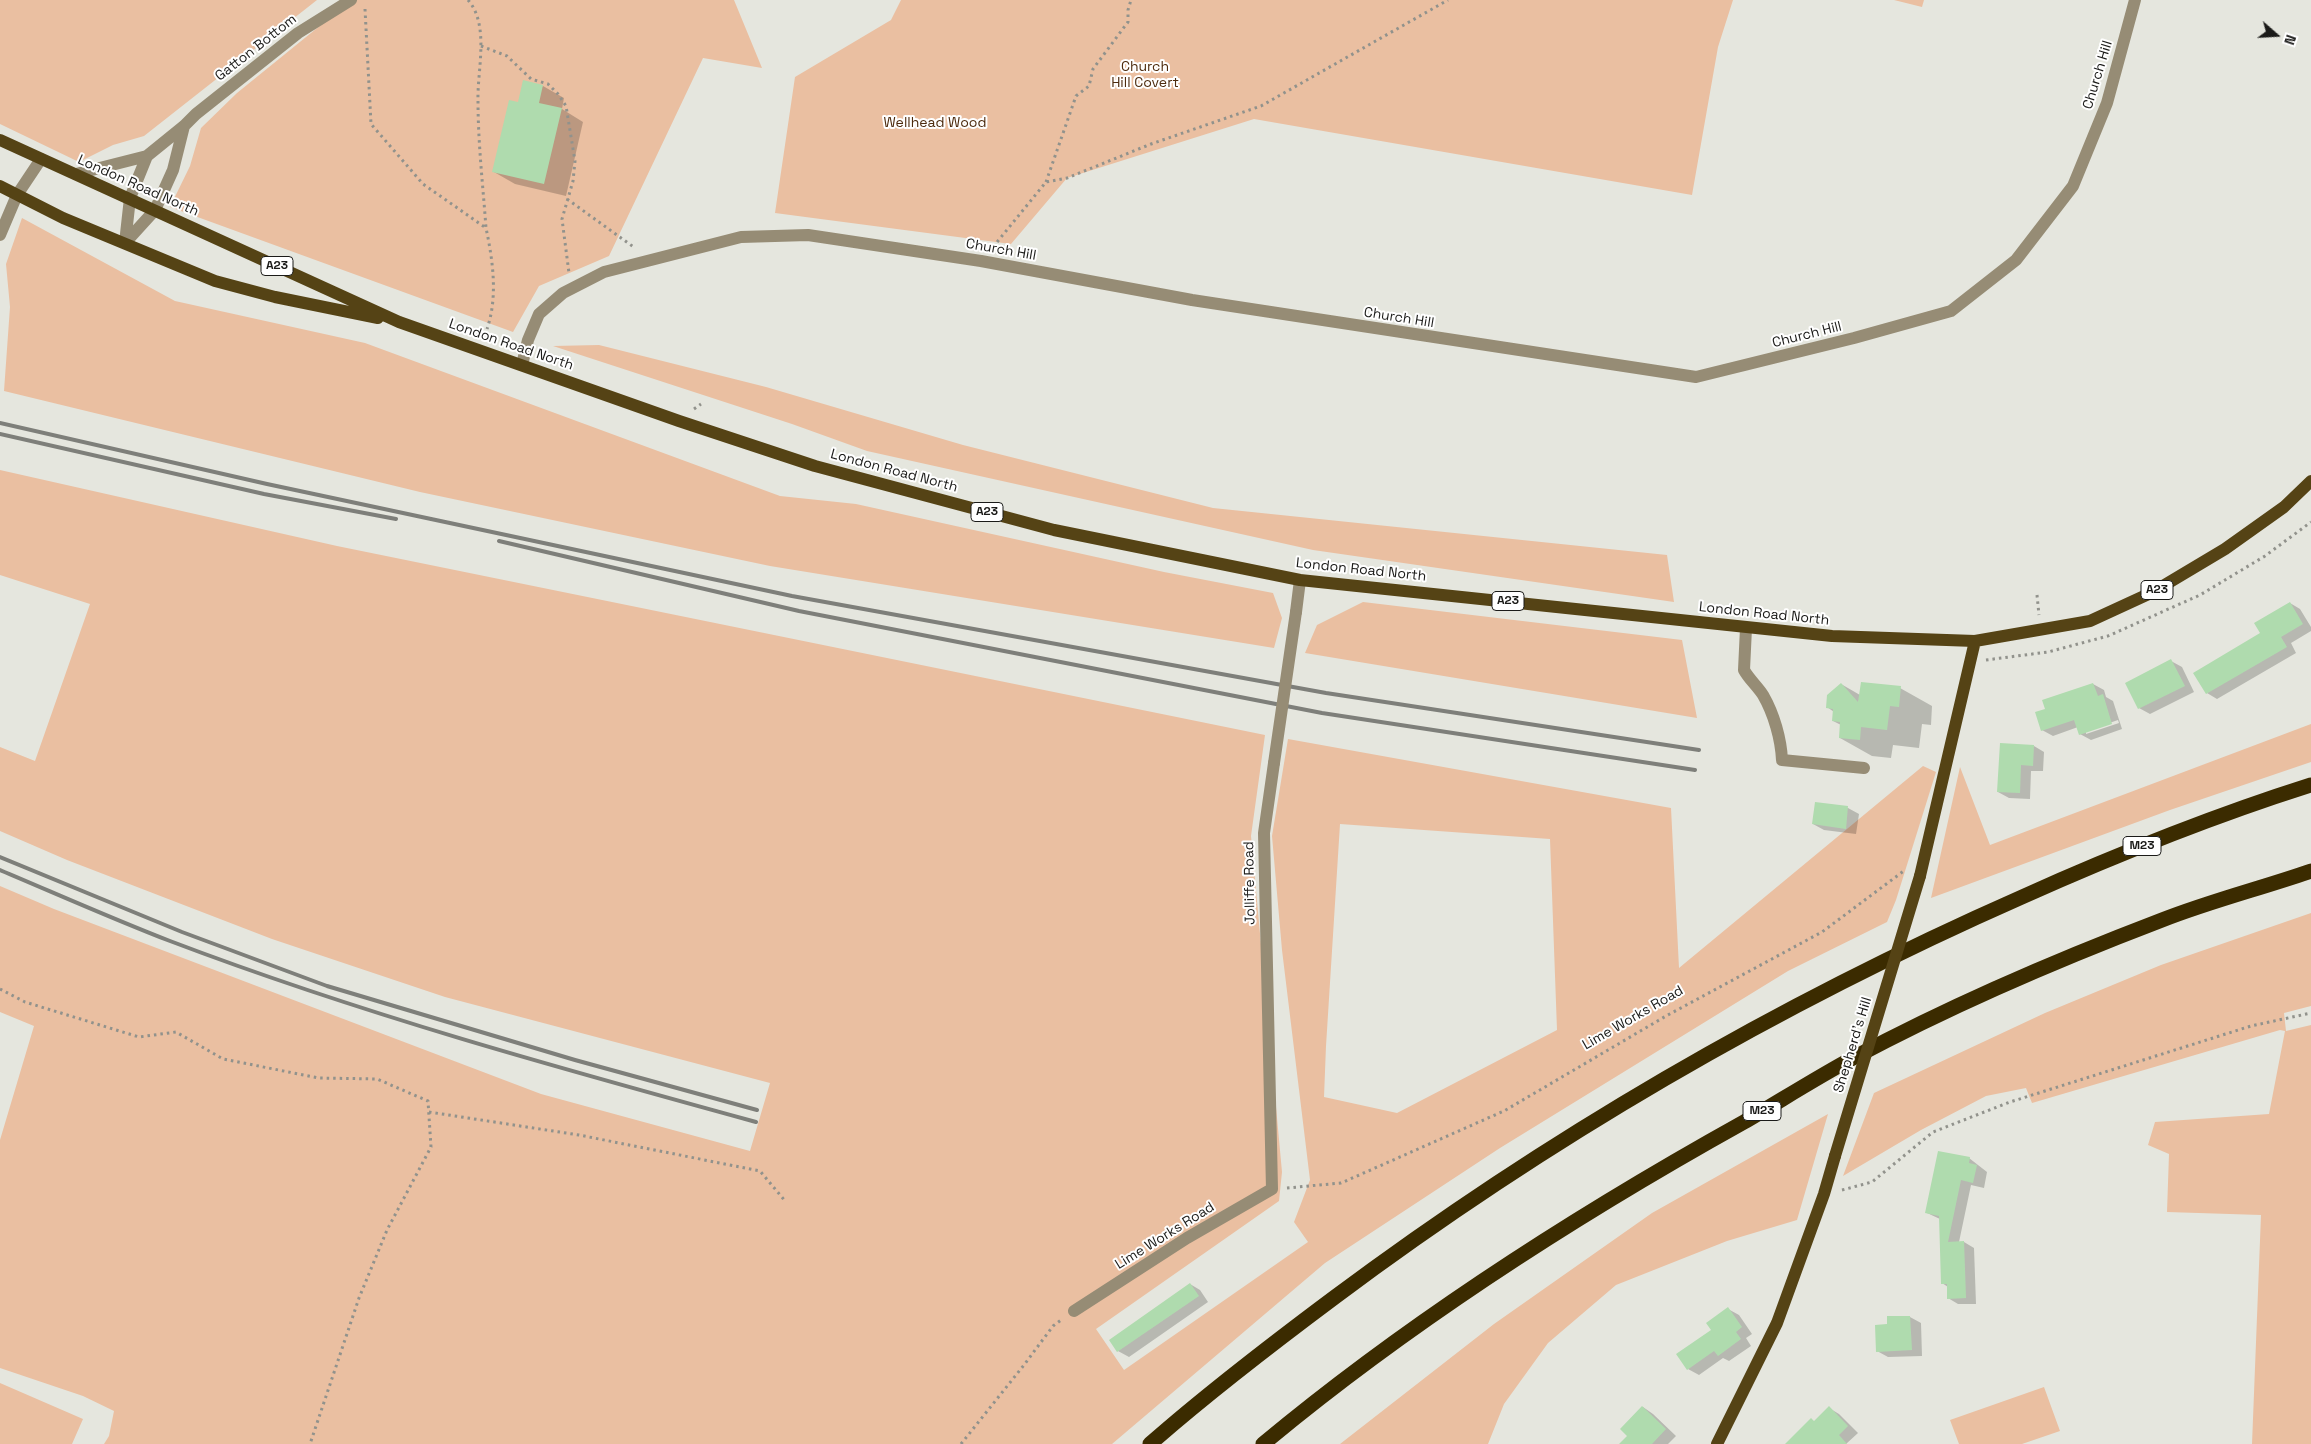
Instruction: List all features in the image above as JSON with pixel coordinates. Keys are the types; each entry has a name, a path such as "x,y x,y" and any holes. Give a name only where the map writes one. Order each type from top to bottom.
{"highway":[{"name":"M23","path":"1150,1444 1293,1328 1436,1224 1591,1123 1690,1064 1821,992 1977,916 2138,848 2311,785"},
{"name":"M23","path":"1263,1444 1334,1386 1473,1286 1636,1183 1853,1058 1932,1019 2086,950 2165,919 2311,871"}],"main road":[{"name":"London Road North","path":"0,140 399,322 815,466 1054,530 1300,580 1380,586 1746,628 1832,636 1976,641 2090,621 2152,592 2232,544 2284,507 2311,481"},
{"name":"London Road North","path":"0,186 63,218 215,281 247,291 399,322"},
{"name":"Shepherd's Hill","path":"1716,1444 1777,1323 1824,1194 1920,876 1976,641"}],"street":[{"name":"Gatton Bottom","path":"125,243 130,198 147,156 196,114 298,33 351,0"},
{"name":"Church Hill","path":"522,365 528,340 539,314 563,293 604,272 741,237 808,235 981,261 1192,300 1696,377 1854,338 1952,310 2016,260 2073,186 2107,103 2135,0"},
{"path":"125,243 155,210 172,170 184,126"},
{"path":"76,174 147,156"},
{"path":"0,235 3,216 41,159"},
{"name":"Jolliffe Road","path":"1272,1189 1264,833 1300,580"},
{"path":"1746,628 1744,670 1762,694 1771,713 1782,749 1782,760 1864,768"},
{"name":"Lime Works Road","path":"1074,1311 1187,1238 1272,1189"}],"path":[{"path":"468,0 478,17 482,59 478,100 486,228 490,248 494,303 487,329"},
{"path":"981,261 1046,182 1076,96 1089,86 1093,69 1128,22 1128,10 1131,0"},
{"path":"1046,182 1067,178 1151,144 1261,106 1448,0"},
{"path":"364,4 372,124 423,184 486,228"},
{"path":"481,46 507,56 531,79 548,84 566,106 575,161 573,181 562,219 573,288"},
{"path":"567,199 649,260"},
{"name":"Lime Works Road","path":"1272,1189 1341,1183 1504,1111 1666,1016 1822,932 1925,854"},
{"path":"0,989 25,1002 139,1037 176,1032 223,1059 319,1078 377,1079 428,1101 431,1147 384,1238 360,1298 310,1444"},
{"path":"1824,1194 1872,1182 1933,1132 2010,1102 2251,1026 2311,1013"},
{"path":"429,1112 578,1135 760,1171 786,1202"},
{"path":"962,1444 1053,1326"}],"green space":[{"path":"0,0 317,0 144,136 113,145 79,162 0,124"},
{"path":"357,0 734,0 762,68 703,58 609,256 539,286 513,332 170,207 190,166 201,128 237,93 348,3"},
{"path":"901,0 1733,0 1718,47 1692,195 1254,119 1067,178 1011,244 775,213 795,77 891,20"},
{"path":"1894,0 1924,0 1922,7"},
{"path":"22,218 175,301 365,343 780,496 856,504 1164,572 1273,593 1282,618 1274,648 770,566 420,492 4,391 10,307 6,264"},
{"path":"599,345 766,387 963,445 1213,508 1667,555 1674,602 1313,550 867,451 792,424 553,346"},
{"path":"0,470 337,546 1265,735 1251,836 1282,1172 1279,1201 1096,1329 1124,1370 1308,1242 1294,1222 1310,1180 1282,950 1272,836 1288,739 1671,808 1679,968 1923,766 1936,772 1896,900 1887,922 1788,971 1500,1148 1325,1263 1112,1444 104,1444 109,1436 114,1411 83,1396 0,1368 0,1140 34,1026 0,1012 0,886 54,909 541,1094 750,1151 770,1083 445,997 272,939 67,860 0,831 0,747 35,761 90,604 0,575","holes":["1340,824 1550,839 1557,1030 1397,1113 1324,1097"]},
{"path":"1363,602 1682,640 1697,718 1305,653 1317,625"},
{"path":"2311,724 2311,762 2170,810 1931,898 1960,767 1990,845"},
{"path":"2311,913 2311,1006 2284,1013 2286,1031 2311,1025 2311,1444 2252,1444 2261,1215 2167,1212 2169,1154 2148,1145 2155,1122 2269,1114 2285,1031 2280,1030 2032,1103 2026,1088 1986,1096 1921,1130 1843,1176 1874,1093 2045,1013 2161,965"},
{"path":"1828,1114 1797,1220 1727,1241 1616,1285 1548,1343 1504,1404 1488,1444 1340,1444 1494,1324 1652,1213"},
{"path":"0,1383 83,1419 72,1444 0,1444"},
{"path":"2044,1387 2060,1431 2022,1444 1959,1444 1950,1420"}],"building":[{"path":"523,80 543,85 539,103 562,108 544,184 492,172 509,100 518,102"},
{"path":"2290,602 2303,624 2281,637 2287,647 2206,694 2193,673 2260,633 2254,623"},
{"path":"2171,659 2185,686 2138,709 2125,683"},
{"path":"1861,682 1901,686 1899,707 1890,706 1887,730 1861,727 1860,740 1839,738 1840,722 1832,721 1833,709 1826,708 1827,695 1841,683 1858,702"},
{"path":"2093,683 2098,696 2103,694 2112,724 2079,735 2074,720 2041,731 2035,712 2045,709 2042,700"},
{"path":"2000,743 2034,745 2033,766 2021,765 2020,793 1997,792"},
{"path":"1815,802 1848,806 1846,829 1812,824"},
{"path":"1938,1151 1970,1157 1969,1163 1977,1165 1973,1183 1961,1180 1948,1242 1964,1241 1966,1298 1947,1299 1947,1284 1941,1284 1939,1216 1925,1213"},
{"path":"1190,1283 1199,1296 1117,1352 1109,1340"},
{"path":"1728,1307 1742,1327 1736,1332 1741,1339 1718,1356 1714,1351 1687,1370 1676,1354 1711,1330 1706,1323"},
{"path":"1887,1316 1910,1316 1912,1350 1876,1352 1875,1325 1887,1324"},
{"path":"1642,1406 1666,1429 1652,1444 1619,1444 1627,1436 1620,1429"},
{"path":"1829,1406 1848,1426 1839,1435 1847,1444 1785,1444 1811,1418 1814,1421"}],"railway":[{"path":"0,423 267,484 792,596 1326,693 1699,750"},
{"path":"0,434 264,494 396,519"},
{"path":"499,541 799,611 1322,713 1695,770"},
{"path":"0,857 182,932 327,986 575,1060 757,1110"},
{"path":"0,870 170,941 242,968 461,1039 756,1122"}],"park label":[{"name":"Church Hill Covert","path":"1145,76"},
{"name":"Wellhead Wood","path":"935,123"}]}
